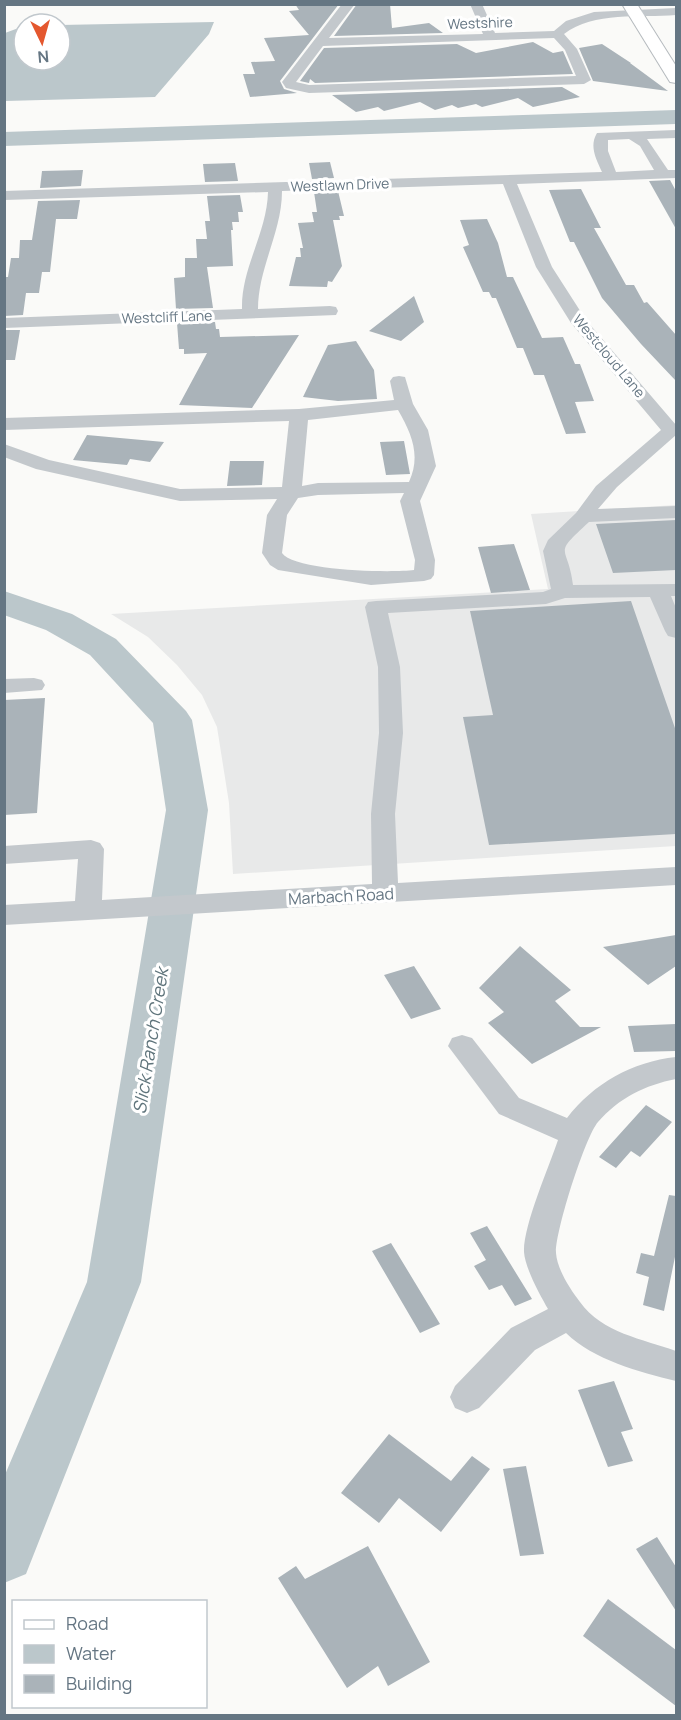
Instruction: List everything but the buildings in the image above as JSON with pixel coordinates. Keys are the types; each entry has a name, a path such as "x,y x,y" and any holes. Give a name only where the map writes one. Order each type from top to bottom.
{"main road":[{"path":"632,9 676,78"}],"street":[{"path":"349,4 289,82 291,85 309,89 584,80 571,49 557,34"},
{"path":"476,4 490,38"},
{"name":"Westshire","path":"321,42 557,34 570,24 581,20 632,9 676,12"},
{"path":"611,176 601,157 599,141 602,136 676,134"},
{"path":"634,135 636,139 645,143 670,174"},
{"name":"Westlawn Drive","path":"4,196 670,174"},
{"name":"Westcloud Lane","path":"508,179 544,267 579,323 674,430"},
{"path":"250,314 252,279 273,222 275,187"},
{"name":"Westcliff Lane","path":"4,323 330,311"},
{"path":"299,415 291,493 277,516 272,553 277,561 285,566 363,579 395,580 424,575 425,560 410,501 426,466 419,430 404,404 399,381"},
{"path":"4,424 299,415 404,404"},
{"path":"562,592 562,582 554,551 558,540 584,516 588,507 611,481 674,430"},
{"path":"4,450 44,465 180,495 291,493 318,489 414,488"},
{"path":"584,516 676,512"},
{"path":"385,893 383,814 391,733 389,667 376,607 546,598 562,592 668,590 676,631"},
{"path":"4,686 34,685"},
{"path":"4,855 92,849 88,910"},
{"name":"Marbach Road","path":"4,915 676,876"},
{"path":"462,1046 509,1106 575,1134"},
{"path":"676,1068 632,1079 586,1113 575,1134 542,1233 540,1254 552,1286 569,1314 588,1332 606,1343 676,1366"},
{"path":"466,1397 523,1339 569,1314"}],"shaded area":[{"path":"676,505 676,846 233,874 229,803 217,727 202,695 177,665 148,637 111,614 548,589 531,514"}],"water":[{"path":"214,22 209,34 155,97 5,101 5,33 12,30 12,72 72,72 72,25"}],"waterway":[{"path":"4,139 676,117"},
{"name":"Slick Ranch Creek","path":"4,602 59,622 103,647 172,720 187,810 114,1282 4,1552"}]}
